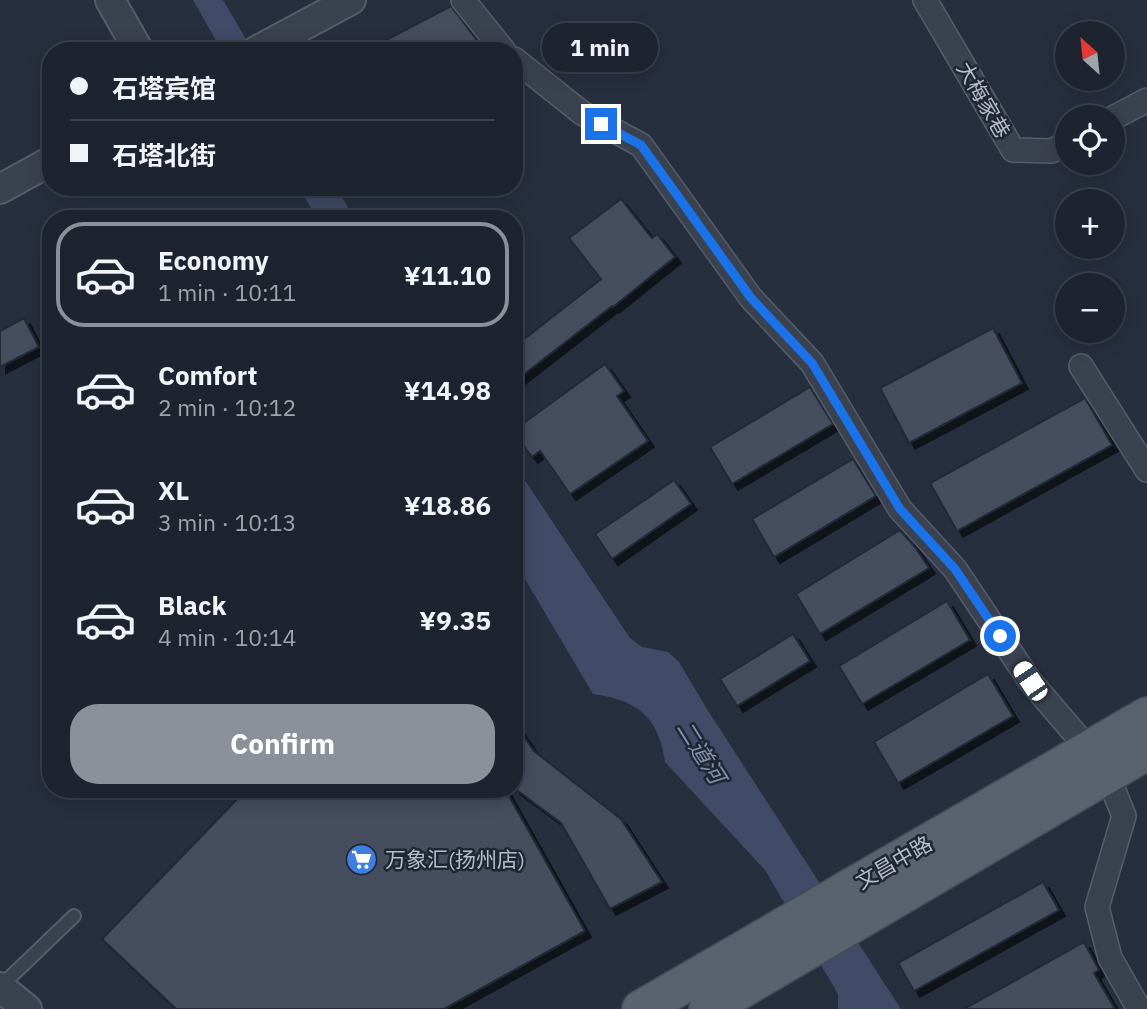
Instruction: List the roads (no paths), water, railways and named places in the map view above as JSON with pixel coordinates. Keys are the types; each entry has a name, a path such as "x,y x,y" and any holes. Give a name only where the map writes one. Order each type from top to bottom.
{"main road":[{"name":"文昌中路","path":"708,1009 780,967 855,904 1098,762 1147,716"},
{"name":"文昌中路","path":"1098,762 1147,751"},
{"name":"文昌中路","path":"641,1009 781,928 855,904"}],"street":[{"path":"110,0 134,42"},
{"path":"272,42 351,0"},
{"path":"463,0 497,42"},
{"name":"大梅家巷","path":"925,0 1013,150 1055,149"},
{"path":"523,66 582,113 641,145 751,298 812,363 900,509 955,569 1030,681 1098,762 1124,816 1097,907 1110,958 1139,1009"},
{"path":"1125,112 1147,100"},
{"path":"0,189 42,167"},
{"path":"1081,366 1147,470"},
{"path":"0,987 27,1009"}],"lane":[{"path":"0,987 74,916"}],"water":[{"path":"193,0 223,0 248,42 217,42"},
{"path":"304,196 341,196 350,210 312,210"},
{"name":"二道河","path":"523,478 630,638 642,647 668,652 679,662 901,1009 838,1009 838,994 765,870 665,762 662,746 651,722 634,706 593,694 523,576"}],"place":[{"name":"万象汇(扬州店)","path":"362,860"}]}
